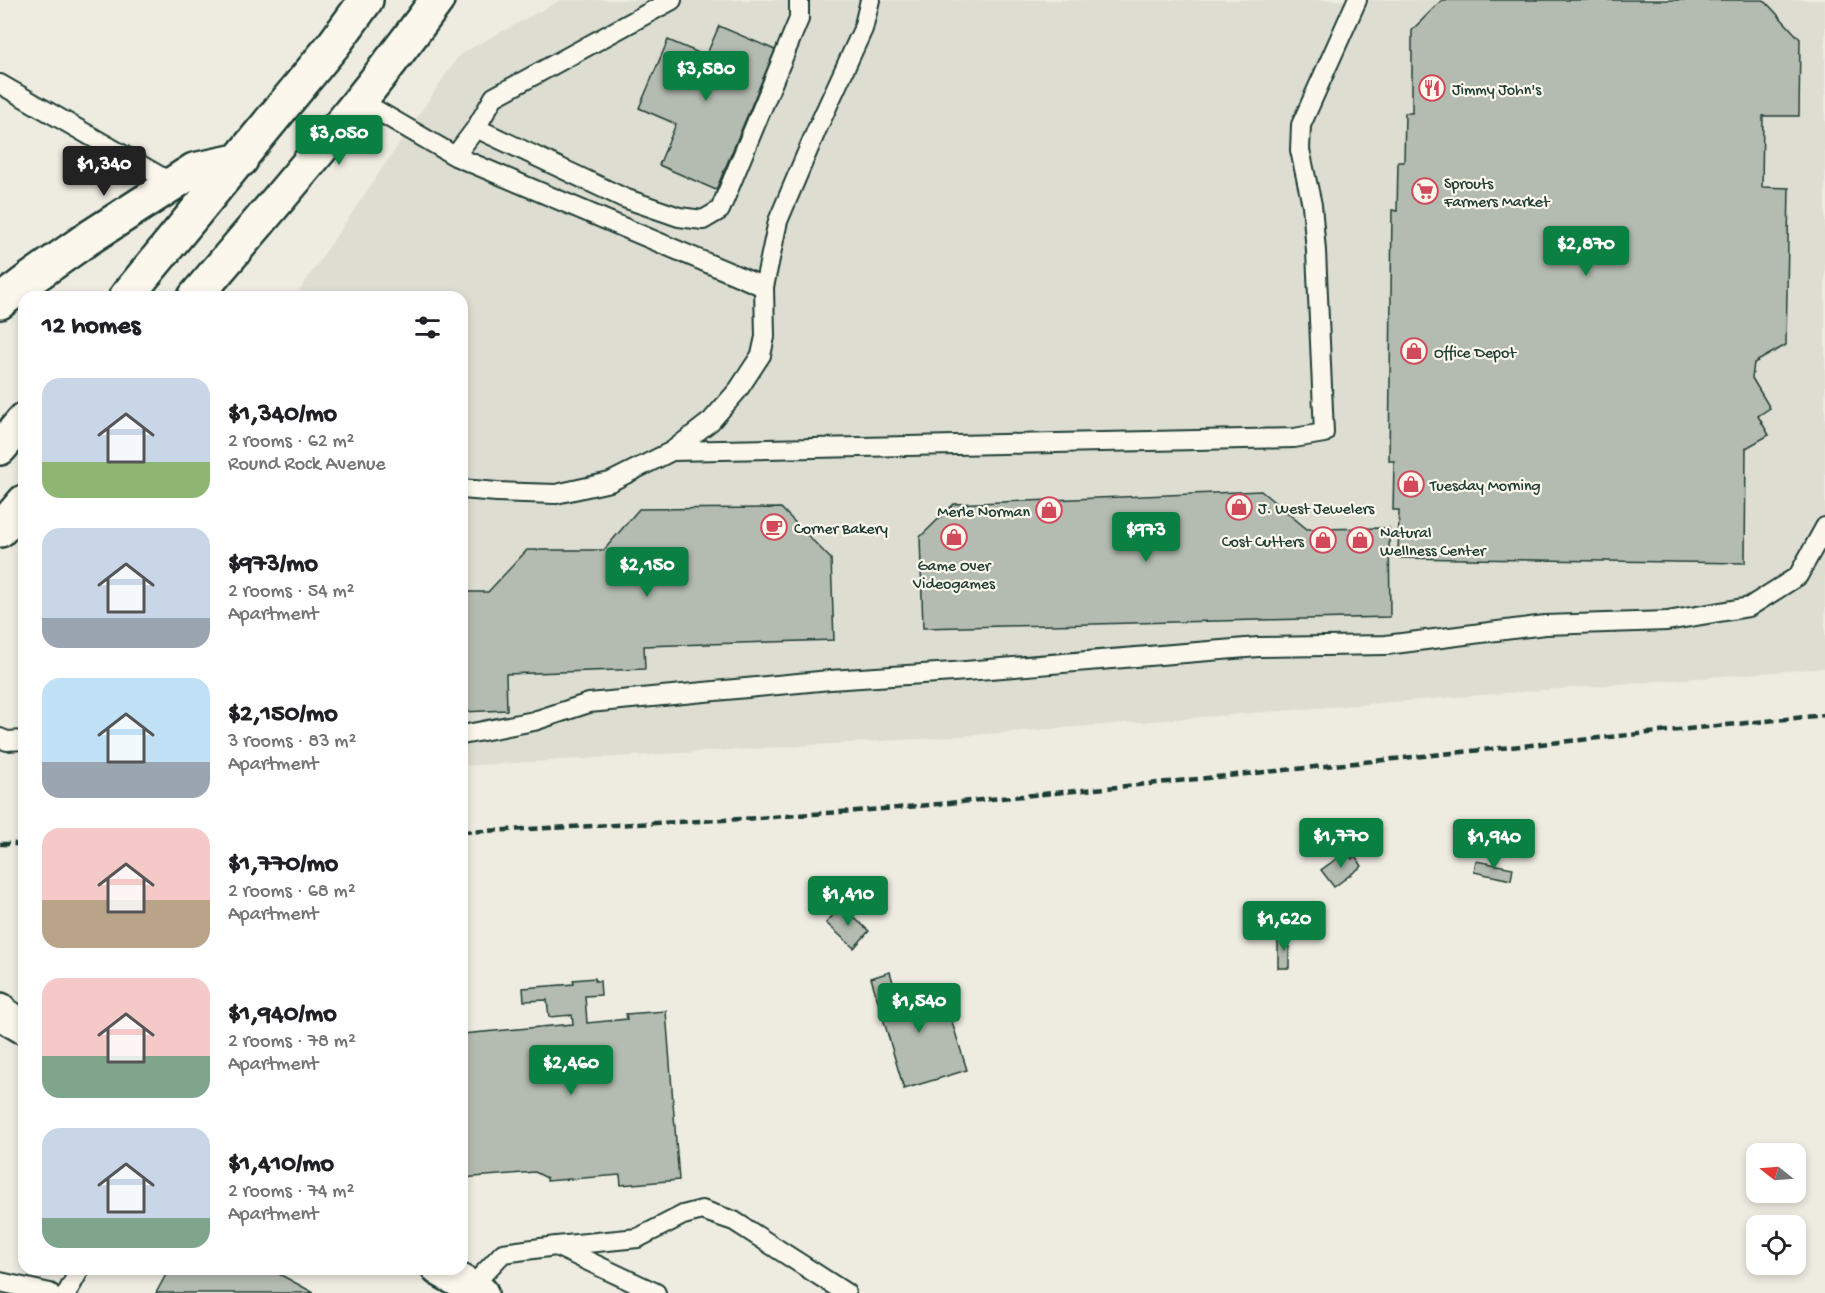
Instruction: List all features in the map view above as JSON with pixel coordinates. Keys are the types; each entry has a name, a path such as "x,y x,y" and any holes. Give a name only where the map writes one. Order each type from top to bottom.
{"main road":[{"path":"131,291 334,44 366,0"},
{"path":"200,291 317,153 403,47 437,0"},
{"path":"403,47 436,26 460,0"},
{"path":"0,302 172,183 194,170 241,159"},
{"path":"0,448 18,427"},
{"path":"0,530 18,509"},
{"path":"450,1275 476,1290"}],"lane":[{"path":"455,156 476,128 494,97 672,0"},
{"path":"476,128 624,198 679,217 703,220 720,210 799,19 799,0"},
{"path":"468,490 556,494 610,482 672,451 711,422 738,390 761,355 765,337 764,286 778,221 817,129 864,29 870,0"},
{"path":"672,451 1294,438 1324,433 1314,228 1312,205 1300,150 1301,125 1357,0"},
{"path":"0,84 172,183"},
{"path":"359,100 455,156 764,286"},
{"path":"468,734 534,721 589,703 830,680 1258,647 1386,645 1545,625 1667,621 1749,607 1798,576 1825,527"},
{"path":"476,1290 503,1253 638,1238 683,1215 702,1210 734,1221 846,1293"},
{"path":"556,1246 656,1293"},
{"path":"67,1293 77,1275"},
{"path":"0,1282 50,1293"}],"shaded area":[{"path":"561,0 1825,0 1825,668 950,737 468,766 468,291 299,291 460,54"}],"building":[{"path":"1442,0 1764,0 1800,39 1799,116 1763,116 1762,187 1789,188 1786,345 1754,363 1752,378 1770,408 1758,416 1769,435 1746,448 1745,563 1398,558 1399,510 1393,510 1394,461 1389,461 1392,210 1397,211 1398,162 1404,162 1405,113 1412,113 1412,30"},
{"path":"719,26 775,50 716,190 659,165 676,124 639,108 668,40 706,56"},
{"path":"1261,491 1307,529 1389,528 1390,617 923,628 920,537 954,504"},
{"path":"781,508 831,559 834,640 644,646 645,669 506,674 507,710 468,712 468,592 488,592 527,550 604,550 639,509"},
{"path":"1346,852 1352,859 1355,856 1362,866 1334,887 1321,870"},
{"path":"1476,861 1513,868 1511,880 1474,872"},
{"path":"841,906 869,931 854,948 826,923"},
{"path":"1289,936 1289,968 1278,968 1278,937"},
{"path":"890,972 899,1003 942,990 967,1070 904,1089 871,978"},
{"path":"595,978 595,981 600,981 601,995 585,996 587,1023 627,1019 626,1014 666,1011 679,1180 621,1185 620,1175 547,1181 547,1178 535,1172 468,1178 468,1033 573,1024 572,1015 549,1017 547,1000 524,1001 523,988 574,984 573,980"},
{"path":"166,1275 281,1275 314,1293 156,1293"}],"railway":[{"path":"468,832 743,819 897,808 1825,715"},
{"path":"0,844 18,844"}],"place":[{"name":"Jimmy John's","path":"1432,88"},
{"name":"Sprouts Farmers Market","path":"1425,191"},
{"name":"Office Depot","path":"1414,351"},
{"name":"Tuesday Morning","path":"1411,484"},
{"name":"J. West Jewelers","path":"1239,507"},
{"name":"Merle Norman","path":"1049,510"},
{"name":"Corner Bakery","path":"774,527"},
{"name":"Game Over Videogames","path":"954,537"},
{"name":"Cost Cutters","path":"1323,540"},
{"name":"Natural Wellness Center","path":"1360,540"}]}
